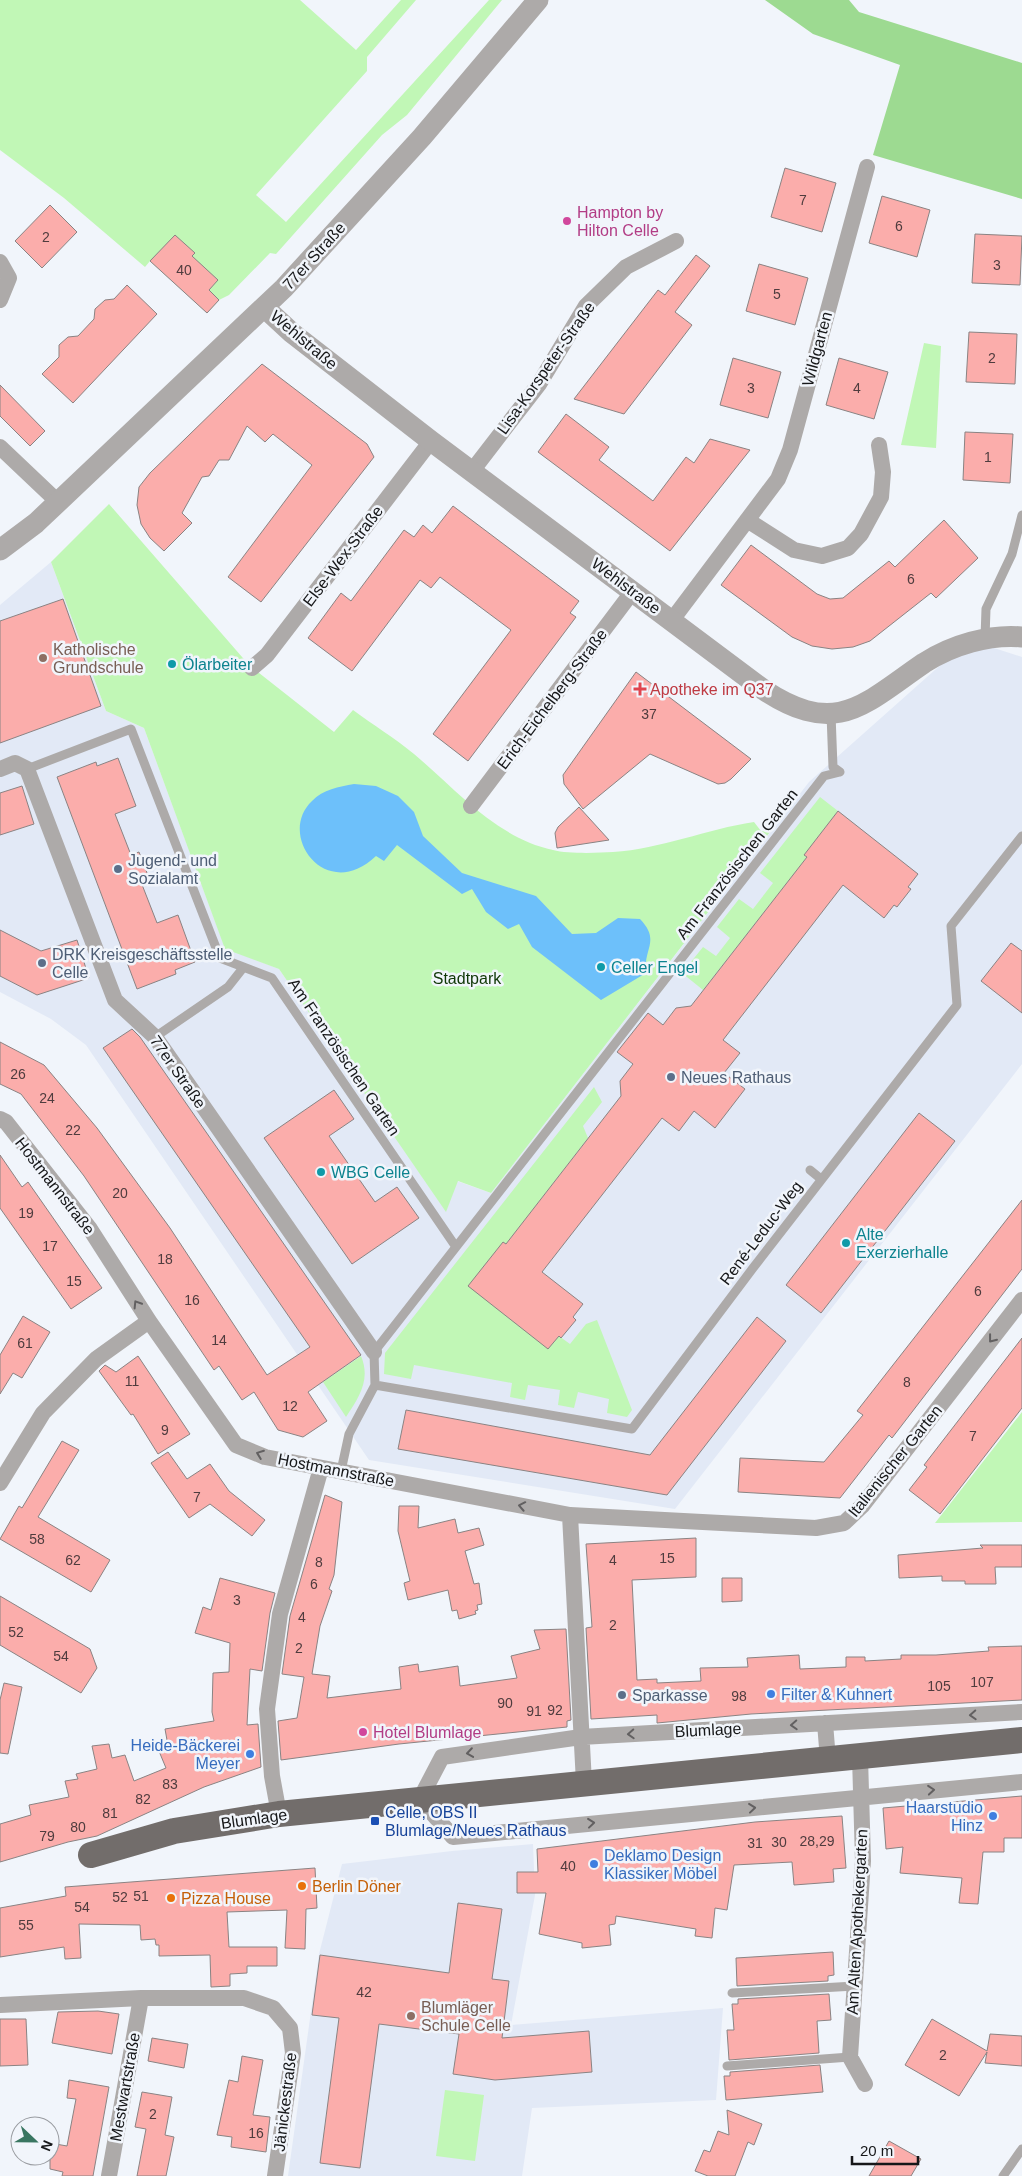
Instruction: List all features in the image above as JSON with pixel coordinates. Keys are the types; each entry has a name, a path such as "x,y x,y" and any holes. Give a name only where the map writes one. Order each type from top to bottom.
{"main road":[{"name":"Blumlage","path":"91,1855 174,1831 279,1814 1022,1740"}],"street":[{"name":"77er Straße","path":"0,550 36,523 265,308 422,137 538,0"},
{"name":"Wildgarten","path":"672,620 778,479 790,450 867,167"},
{"name":"Lisa-Korspeter-Straße","path":"472,470 539,384 586,306 626,267 676,241"},
{"path":"0,262 9,278 0,300"},
{"name":"Wehlstraße","path":"265,308 292,333 431,441 778,699 805,711 831,712 861,706 880,696 926,662 944,652 998,636 1022,637"},
{"name":"Else-Wex-Straße","path":"252,668 267,656 431,441"},
{"path":"747,520 794,550 822,556 848,548 861,534 881,497 883,472 879,446"},
{"path":"0,447 58,502"},
{"name":"Erich-Eichelberg-Straße","path":"471,806 633,591"},
{"path":"0,769 15,763 27,769"},
{"name":"77er Straße","path":"27,769 115,1000 155,1037 374,1352"},
{"name":"Hostmannstraße","path":"0,1119 6,1122 90,1229 148,1321 236,1445 266,1457 570,1515"},
{"name":"Italienischer Garten","path":"570,1515 816,1528 844,1523 868,1498 1022,1300"},
{"path":"0,1483 43,1413 96,1359 148,1321"},
{"path":"279,1814 272,1776 267,1709 280,1614 321,1468"},
{"path":"570,1515 584,1783"},
{"name":"Blumlage","path":"420,1799 442,1757 581,1736 1022,1712"},
{"path":"825,1723 828,1760"},
{"name":"Am Alten Apothekergarten","path":"850,2057 862,1861 860,1757"},
{"path":"420,1799 453,1837 1022,1782"},
{"path":"0,2005 141,1998"},
{"name":"Jänickestraße","path":"141,1998 244,1998 273,2008 290,2028 293,2053 275,2176"},
{"name":"Mestwartstraße","path":"109,2176 141,1998"},
{"path":"850,2057 865,2084"}],"lane":[{"path":"985,639 986,609 1012,554 1022,515"},
{"name":"Am Französischen Garten","path":"374,1352 824,776 840,772 833,767 831,712"},
{"name":"Am Französischen Garten","path":"27,769 132,728 220,958 272,978 456,1247"},
{"name":"René-Leduc-Weg","path":"376,1385 632,1429 821,1179 958,1005 951,926 1022,836"},
{"path":"155,1037 228,987 243,968"},
{"path":"810,1170 821,1179"},
{"path":"341,1471 349,1434 376,1385 374,1352"},
{"path":"732,1993 855,1986"},
{"path":"727,2066 850,2057"},
{"path":"1003,2176 1022,2150"}],"shaded area":[{"path":"51,562 106,711 144,728 225,948 279,969 446,1211 457,1181 491,1193 809,782 945,661 988,646 1022,657 1022,1064 675,1509 369,1460 86,1045 51,1019 0,992 0,605"},
{"name":"Blumläger Schule Celle","path":"533,1844 535,1895 511,2025 723,2008 716,2100 532,2108 522,2176 288,2176 319,1954 342,1864"}],"green space":[{"path":"0,0 300,0 356,50 401,0 416,0 367,57 367,71 256,195 286,222 489,0 502,0 407,115 382,135 276,254 270,253 229,295 219,300 207,313 150,261 145,267 64,198 0,150"},
{"path":"765,0 849,0 859,12 1022,63 1022,199 873,155 900,65 813,34"},
{"path":"924,343 941,346 936,448 901,445"},
{"name":"Stadtpark","path":"109,504 249,665 334,732 353,710 407,748 478,811 513,835 532,844 553,850 591,853 649,847 754,822 761,831 770,832 491,1193 458,1181 446,1212 279,969 225,949 144,728 106,711 51,562"},
{"path":"820,797 838,811 804,855 807,857 703,990 682,973 703,947 716,956 730,938 717,927 739,899 753,909 773,883 760,873"},
{"path":"594,1087 602,1102 583,1126 588,1138 506,1244 503,1242 469,1286 570,1344 586,1324 597,1320 632,1410 627,1417 607,1413 609,1399 578,1392 574,1408 558,1405 560,1390 528,1385 525,1400 510,1397 512,1383 414,1365 411,1379 384,1374 385,1353"},
{"path":"361,1356 365,1373 364,1381 359,1395 346,1417 323,1382"},
{"path":"1022,1412 1022,1522 935,1523"},
{"path":"445,2090 484,2095 475,2161 436,2156"}],"water":[{"path":"354,784 376,786 398,796 414,812 423,836 462,873 536,896 572,934 596,933 618,918 640,919 649,933 650,939 646,973 601,1000 532,947 519,924 508,929 486,912 472,889 462,894 397,845 384,861 376,856 357,869 340,872 324,869 312,859 303,846 300,831 302,815 312,801 321,794 332,789"}],"building":[{"path":"785,168 836,183 822,232 771,217"},
{"path":"882,196 930,210 917,257 869,243"},
{"path":"50,205 77,232 42,268 15,241"},
{"path":"975,234 1022,236 1020,285 972,283"},
{"path":"175,235 195,253 192,256 218,280 209,290 219,300 207,313 150,261"},
{"path":"696,255 710,266 675,312 692,325 624,414 574,399 658,290 665,295"},
{"path":"759,264 808,278 795,325 746,311"},
{"path":"127,285 157,314 73,403 42,374 59,357 59,345 68,337 78,336 94,319 95,309 105,300 114,299"},
{"path":"969,332 1017,334 1015,384 966,382"},
{"path":"733,358 781,372 768,418 720,405"},
{"path":"839,358 888,372 874,419 826,405"},
{"path":"262,364 367,444 374,457 261,602 228,577 312,465 273,434 265,442 247,426 229,460 219,460 209,476 202,477 182,513 192,523 164,551 150,538 141,524 137,505 139,487 150,473"},
{"path":"0,385 45,431 30,446 0,416"},
{"path":"566,414 609,447 599,460 653,501 686,457 694,463 710,439 750,450 670,551 538,452"},
{"path":"965,432 1013,434 1010,483 963,480"},
{"path":"453,506 579,601 570,613 576,617 468,761 433,734 511,630 440,577 431,588 420,580 352,671 308,638 341,593 351,601 404,530 414,537 423,525 432,533"},
{"path":"944,520 978,558 936,598 931,593 870,641 853,647 832,649 812,646 792,637 721,585 751,545 817,594 830,599 843,598 889,561 895,567"},
{"name":"Katholische Grundschule","path":"63,599 101,706 0,743 0,621"},
{"path":"636,672 751,759 731,779 725,783 718,784 650,754 583,809 564,784 563,775"},
{"name":"Jugend- und Sozialamt","path":"118,758 136,806 115,814 131,855 139,852 149,878 141,882 157,923 178,915 195,962 175,970 176,974 137,989 57,777 96,762 97,766"},
{"path":"22,786 34,824 0,835 0,793"},
{"path":"579,807 609,840 557,848 555,833 558,827"},
{"name":"Neues Rathaus","path":"838,811 918,874 908,887 911,889 897,907 894,905 884,918 843,885 723,1040 740,1053 724,1073 745,1089 715,1128 694,1111 679,1131 662,1118 542,1272 583,1304 573,1317 576,1320 561,1338 559,1336 548,1349 468,1286 503,1242 506,1244 621,1096 620,1081 633,1064 617,1052 648,1013 663,1025 676,1008 691,1006 807,857 804,855"},
{"name":"DRK Kreisgeschäftsstelle Celle","path":"0,930 41,951 77,940 89,978 37,995 0,976"},
{"path":"1011,943 1022,951 1022,1013 981,981"},
{"path":"132,1029 140,1037 361,1355 308,1392 327,1421 303,1437 278,1430 254,1392 242,1400 219,1366 214,1370 84,1176 21,1094 0,1084 0,1042 44,1065 97,1128 170,1228 267,1375 310,1347 103,1048"},
{"name":"WBG Celle","path":"334,1090 354,1119 329,1136 375,1202 397,1187 419,1218 352,1264 264,1138"},
{"name":"Alte Exerzierhalle","path":"919,1113 955,1141 821,1313 786,1285"},
{"path":"0,1155 22,1187 28,1182 102,1288 71,1309 0,1208"},
{"path":"1022,1200 1022,1269 892,1438 889,1435 840,1498 738,1492 740,1458 824,1462 863,1415 857,1411"},
{"path":"23,1316 50,1332 22,1378 13,1373 0,1394 0,1355"},
{"path":"757,1317 786,1341 667,1495 398,1449 406,1410 650,1455"},
{"path":"1022,1338 1022,1408 940,1514 909,1490 927,1467 924,1465"},
{"path":"138,1356 190,1434 158,1454 133,1414 131,1415 99,1371 105,1365 116,1372"},
{"path":"62,1441 79,1450 38,1517 110,1560 91,1592 0,1539 19,1506 22,1508"},
{"path":"168,1452 187,1479 210,1464 229,1491 265,1520 252,1536 210,1504 189,1518 151,1463"},
{"path":"325,1495 342,1502 334,1575 329,1589 332,1591 320,1626 312,1674 330,1676 327,1698 401,1689 399,1667 418,1664 419,1672 458,1666 460,1686 517,1678 511,1656 540,1649 534,1630 566,1629 571,1720 567,1721 567,1727 399,1744 281,1760 278,1721 297,1718 304,1677 282,1674 290,1616"},
{"path":"399,1506 419,1506 418,1528 455,1519 458,1533 479,1528 484,1545 465,1551 474,1584 479,1583 482,1604 477,1605 478,1610 475,1611 476,1614 459,1619 457,1610 452,1611 448,1590 408,1600 404,1583 410,1581 398,1531"},
{"path":"696,1538 696,1577 632,1580 637,1680 657,1679 657,1683 701,1681 700,1668 748,1667 747,1658 799,1655 800,1669 846,1667 846,1657 865,1657 865,1661 901,1659 901,1655 936,1655 989,1651 988,1647 1022,1646 1022,1700 751,1714 657,1723 657,1715 591,1719 586,1628 592,1627 586,1544"},
{"path":"980,1545 1022,1545 1022,1567 995,1567 996,1584 965,1584 965,1581 942,1581 942,1576 899,1578 898,1555 983,1548"},
{"path":"220,1578 275,1593 270,1613 262,1671 250,1669 247,1725 258,1724 261,1767 204,1787 97,1836 68,1842 0,1862 0,1824 31,1815 29,1805 69,1797 65,1781 78,1779 76,1774 97,1769 92,1746 109,1744 112,1758 125,1755 134,1781 166,1768 156,1744 167,1740 165,1729 214,1721 212,1712 213,1673 229,1672 230,1643 195,1633 203,1607 211,1610"},
{"path":"722,1578 742,1578 742,1601 722,1602"},
{"path":"0,1596 90,1649 97,1668 81,1693 0,1645"},
{"path":"4,1683 22,1687 8,1754 0,1753 0,1700"},
{"path":"1022,1796 1022,1838 1004,1838 1004,1852 983,1852 978,1904 959,1903 962,1878 900,1873 903,1847 886,1849 883,1808"},
{"path":"842,1816 846,1868 833,1869 834,1882 794,1885 792,1862 734,1865 727,1910 715,1908 712,1938 695,1936 696,1929 616,1916 615,1924 609,1925 611,1945 582,1948 582,1943 539,1934 546,1893 517,1893 517,1872 538,1872 537,1849 755,1822"},
{"path":"315,1868 317,1908 306,1909 305,1949 285,1948 287,1910 227,1912 229,1947 277,1947 277,1966 247,1966 247,1973 230,1974 230,1986 211,1987 210,1955 159,1956 159,1945 156,1945 155,1939 141,1940 140,1925 79,1924 81,1958 65,1959 64,1947 0,1957 0,1908 66,1896 65,1887"},
{"path":"458,1903 502,1909 492,1979 509,1981 502,2038 589,2031 592,2072 495,2080 453,2074 459,2034 379,2024 360,2168 320,2163 339,2018 312,2015 320,1955 449,1973"},
{"path":"833,1952 834,1975 828,1976 828,1981 737,1986 736,1958"},
{"path":"829,1994 831,2020 817,2021 819,2053 729,2060 727,2030 734,2030 732,2004 738,2004 738,1999"},
{"path":"98,2011 119,2014 112,2054 52,2043 58,2012"},
{"path":"0,2019 26,2019 28,2065 0,2066"},
{"path":"932,2019 987,2051 990,2034 1022,2036 1022,2066 985,2063 987,2052 959,2096 905,2065"},
{"path":"152,2038 188,2044 184,2068 148,2061"},
{"path":"242,2056 263,2060 253,2115 270,2117 266,2152 231,2147 232,2137 217,2135 229,2080 238,2082"},
{"path":"820,2065 823,2092 726,2100 724,2076 730,2076 730,2072"},
{"path":"69,2080 109,2087 93,2176 62,2176 63,2172 50,2169 50,2166 60,2166 60,2145 67,2146 76,2099 67,2098"},
{"path":"142,2092 172,2097 165,2135 174,2137 166,2176 137,2176 146,2129 135,2127"},
{"path":"727,2110 762,2124 754,2145 748,2142 735,2176 708,2176 695,2171 704,2150 710,2152 718,2131 729,2135"},
{"path":"889,2141 921,2159 911,2176 869,2176"}],"place":[{"name":"Hampton by Hilton Celle","path":"567,221"},
{"name":"Katholische Grundschule","path":"43,658"},
{"name":"Ölarbeiter","path":"172,664"},
{"name":"Apotheke im Q37","path":"640,689"},
{"name":"Jugend- und Sozialamt","path":"118,869"},
{"name":"DRK Kreisgeschäftsstelle Celle","path":"42,963"},
{"name":"Celler Engel","path":"601,967"},
{"name":"Neues Rathaus","path":"671,1077"},
{"name":"WBG Celle","path":"321,1172"},
{"name":"Alte Exerzierhalle","path":"846,1243"},
{"name":"Filter & Kuhnert","path":"771,1694"},
{"name":"Sparkasse","path":"622,1695"},
{"name":"Hotel Blumlage","path":"363,1732"},
{"name":"Heide-Bäckerei Meyer","path":"250,1754"},
{"name":"Haarstudio Hinz","path":"993,1816"},
{"name":"Celle, OBS II Blumlage/Neues Rathaus","path":"375,1821"},
{"name":"Deklamo Design Klassiker Möbel","path":"594,1864"},
{"name":"Berlin Döner","path":"302,1886"},
{"name":"Pizza House","path":"171,1898"},
{"name":"Blumläger Schule Celle","path":"411,2016"}]}
